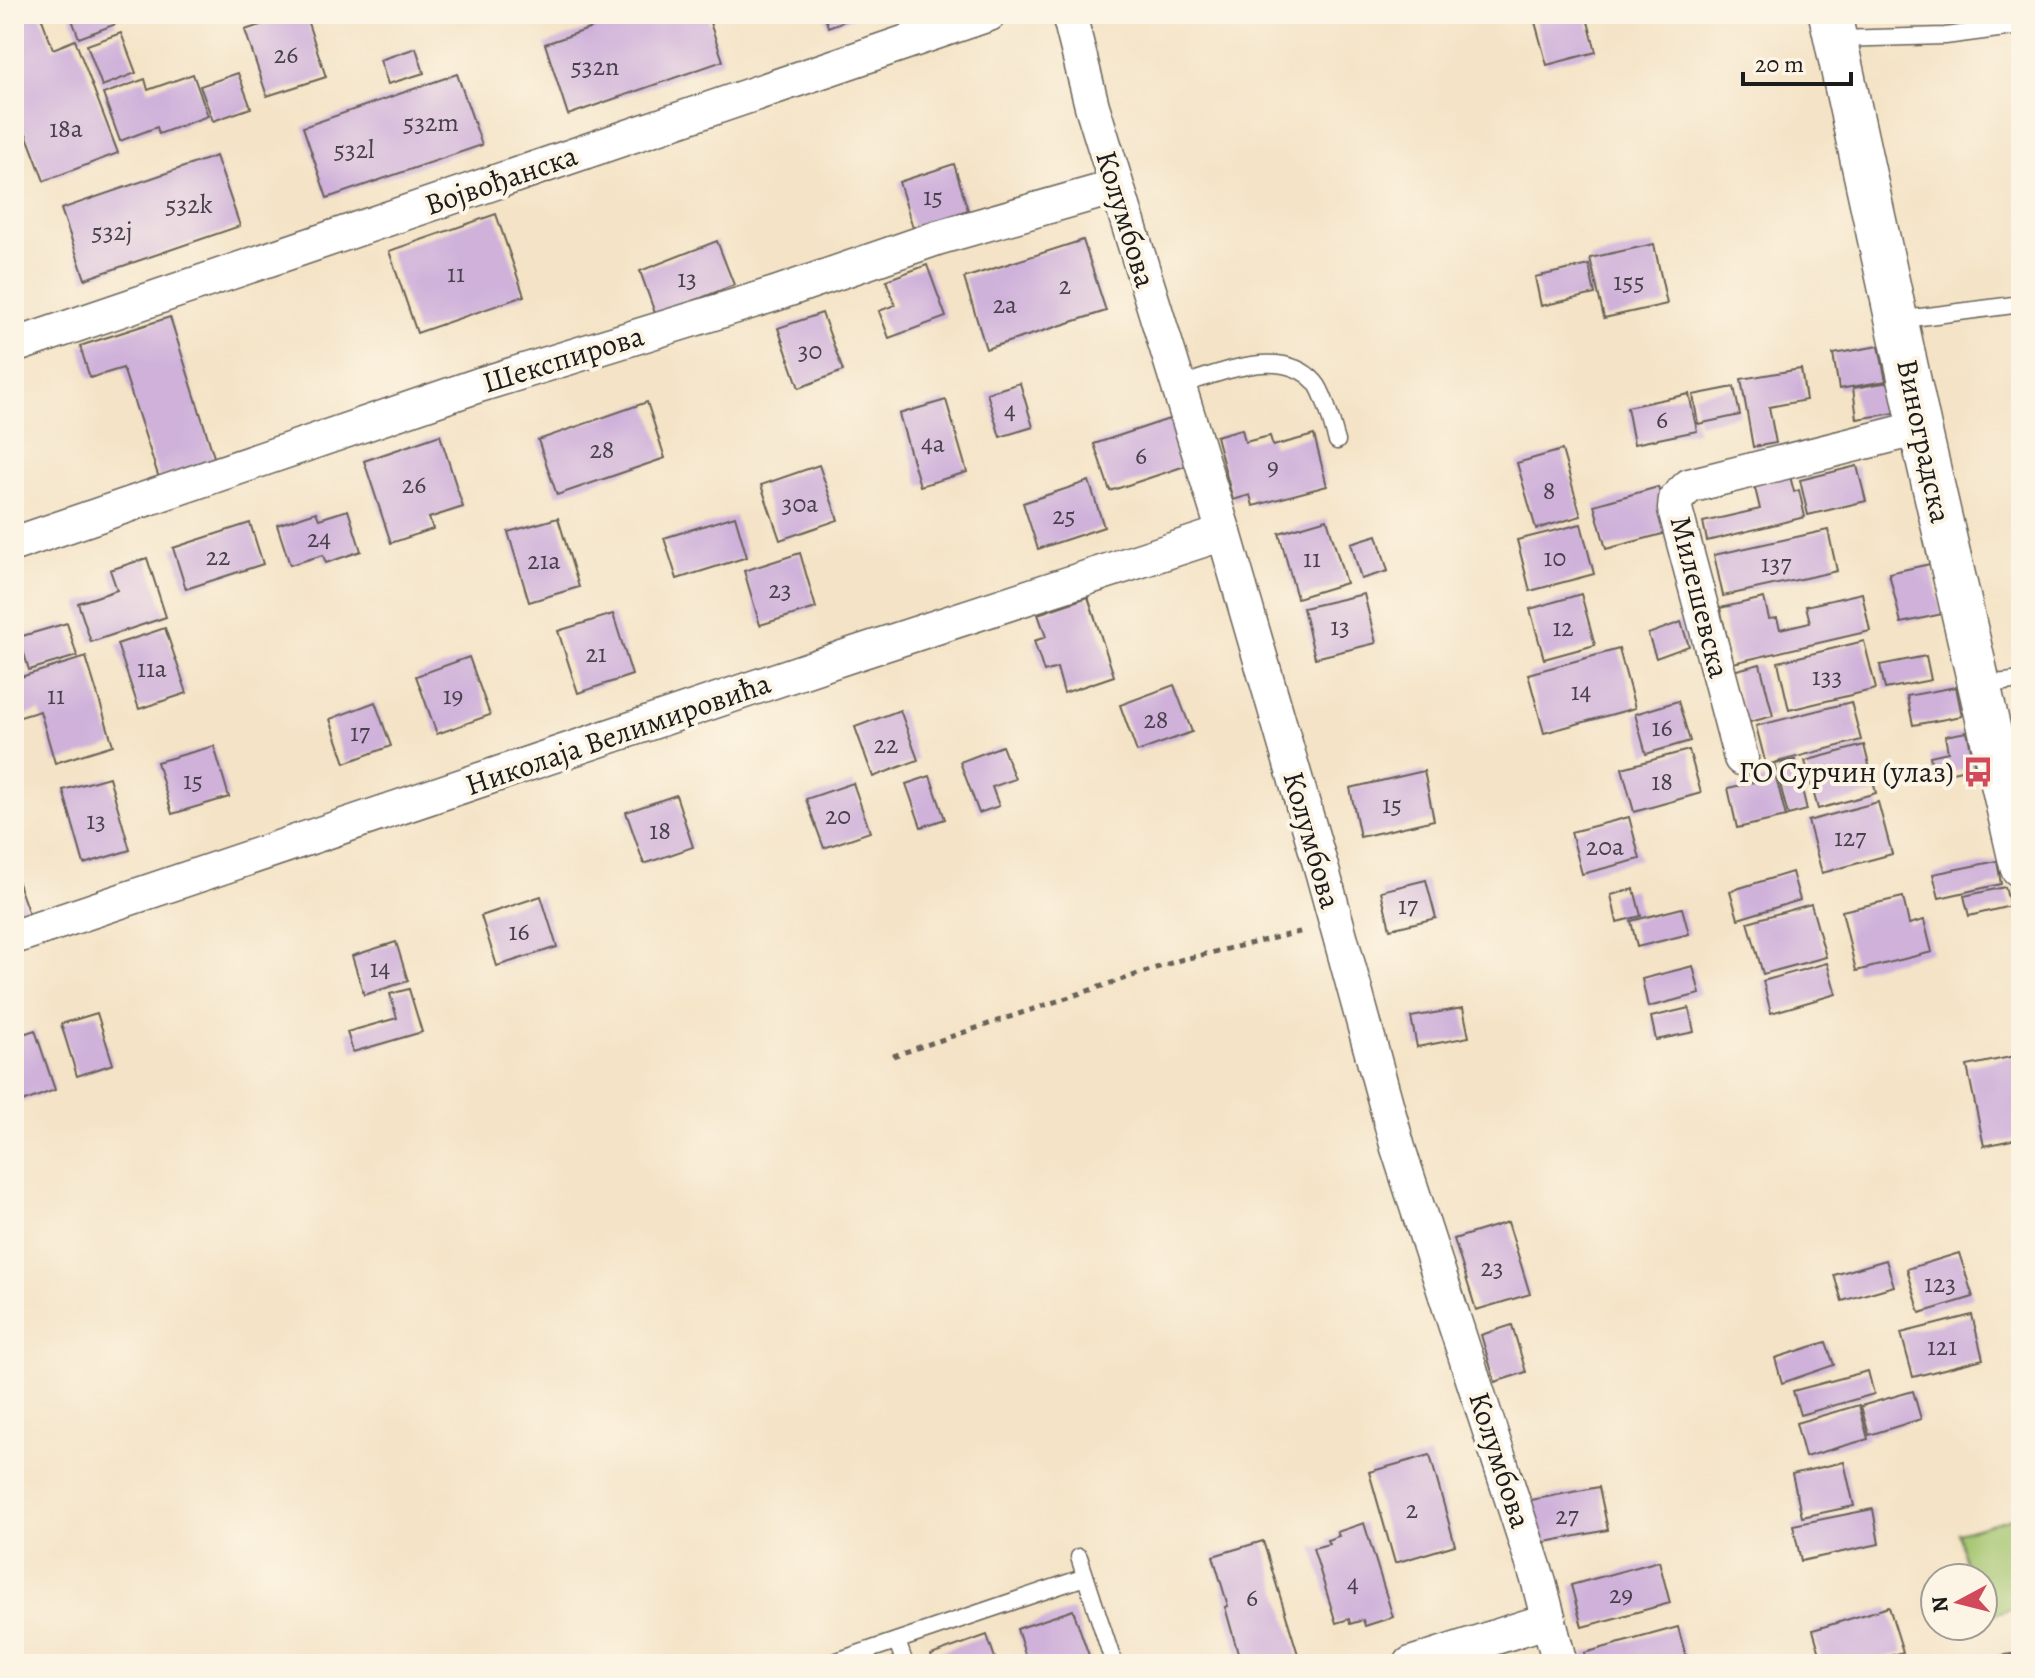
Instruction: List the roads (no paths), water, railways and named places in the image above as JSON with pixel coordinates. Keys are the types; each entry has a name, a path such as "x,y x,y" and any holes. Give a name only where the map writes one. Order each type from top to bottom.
{"street":[{"name":"Војвођанска","path":"14,346 989,14"},
{"name":"Колумбова","path":"1069,14 1116,187 1224,533 1398,1148 1475,1380 1560,1664"},
{"name":"Виноградска","path":"1833,27 1979,685 2012,787 2021,866"},
{"name":"Шекспирова","path":"14,544 479,385 775,294 937,238 1116,187"},
{"name":"Милешевска","path":"1741,758 1675,509 1676,499 1689,486 1920,428"},
{"name":"Николаја Велимировића","path":"14,937 854,654 1224,533"},
{"path":"1411,1664 1549,1620"}],"lane":[{"path":"1833,27 1945,36 2021,26"},
{"path":"1897,320 2021,304"},
{"path":"1177,386 1256,364 1278,364 1301,370 1317,383 1337,441"},
{"path":"1979,685 2021,680"},
{"path":"1079,1557 1114,1664"},
{"path":"828,1664 1085,1577"},
{"path":"897,1641 905,1664"}],"place":[{"name":"ГО Сурчин (улаз)","path":"1978,772"}]}
